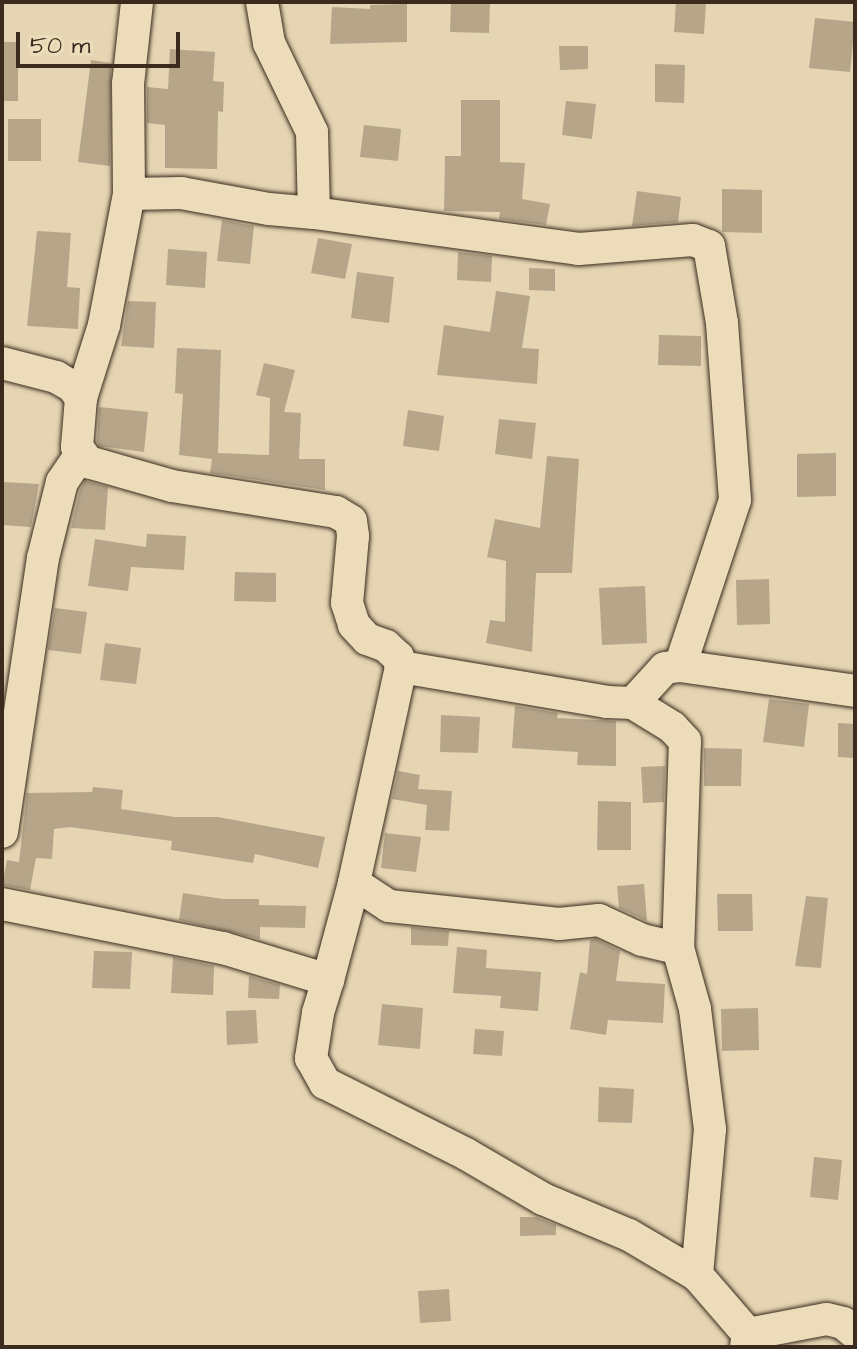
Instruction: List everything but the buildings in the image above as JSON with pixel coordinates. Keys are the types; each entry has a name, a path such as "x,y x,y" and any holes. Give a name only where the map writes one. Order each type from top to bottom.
{"street":[{"path":"2,832 43,558 62,482 80,455 76,435 81,398 104,325 129,194 128,84 137,2"},
{"path":"262,2 269,43 312,132 314,213"},
{"path":"129,194 181,193 579,249 693,240 709,246 722,323 735,500 680,666"},
{"path":"2,363 56,377 73,387 81,398"},
{"path":"80,455 100,466 172,486 336,512 351,521 353,536 347,603 354,625 367,639 386,646 398,657 401,667 354,883 318,1013 311,1058 325,1083 466,1154 543,1199 629,1235 697,1275 747,1340 827,1319 843,1323 855,1333"},
{"path":"633,703 665,668 680,666 855,691"},
{"path":"401,667 607,702 633,703 672,727 685,741 678,948 695,1009 710,1129 697,1275"},
{"path":"354,883 389,906 559,924 599,920 642,940 678,948"},
{"path":"2,904 223,948 328,980"}]}
